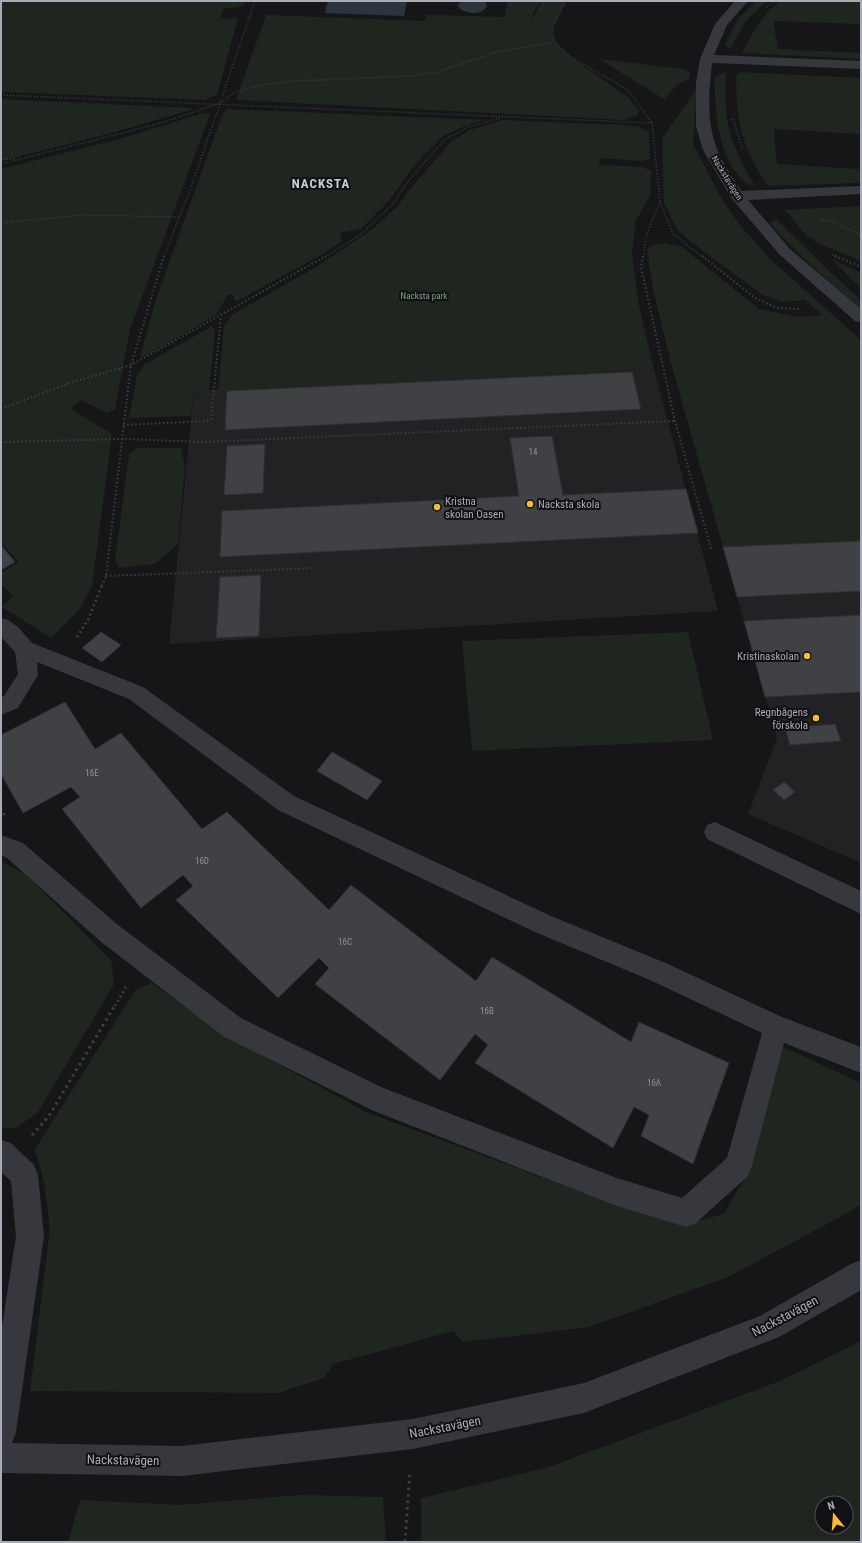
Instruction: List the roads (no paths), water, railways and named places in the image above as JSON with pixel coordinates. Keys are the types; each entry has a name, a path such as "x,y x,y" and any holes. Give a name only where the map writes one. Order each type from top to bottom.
{"street":[{"name":"Nackstavägen","path":"742,1 721,24 706,59 703,83 703,126 710,150 737,196 785,252 861,316"},
{"path":"706,59 861,65"},
{"path":"737,196 861,190"},
{"path":"1,626 11,633 25,649 136,693 286,802 544,924 659,972 776,1027 861,1060"},
{"path":"1,706 11,702 28,676 25,649"},
{"path":"715,832 861,903"},
{"path":"1,844 15,850 109,933 232,1026 374,1098 617,1192 686,1213 738,1166 776,1027"},
{"path":"1,1432 30,1236 24,1175 6,1157"},
{"name":"Nackstavägen","path":"1,1458 182,1461 413,1434 584,1398 769,1328 861,1274"}],"place":[{"name":"Nacksta skola","path":"530,504"},
{"name":"Kristna skolan Oasen","path":"437,507"},
{"name":"Kristinaskolan","path":"807,656"},
{"name":"Regnbågens förskola","path":"816,718"}],"district":[{"name":"NACKSTA","path":"321,183"}],"park label":[{"name":"Nacksta park","path":"424,296"}]}
